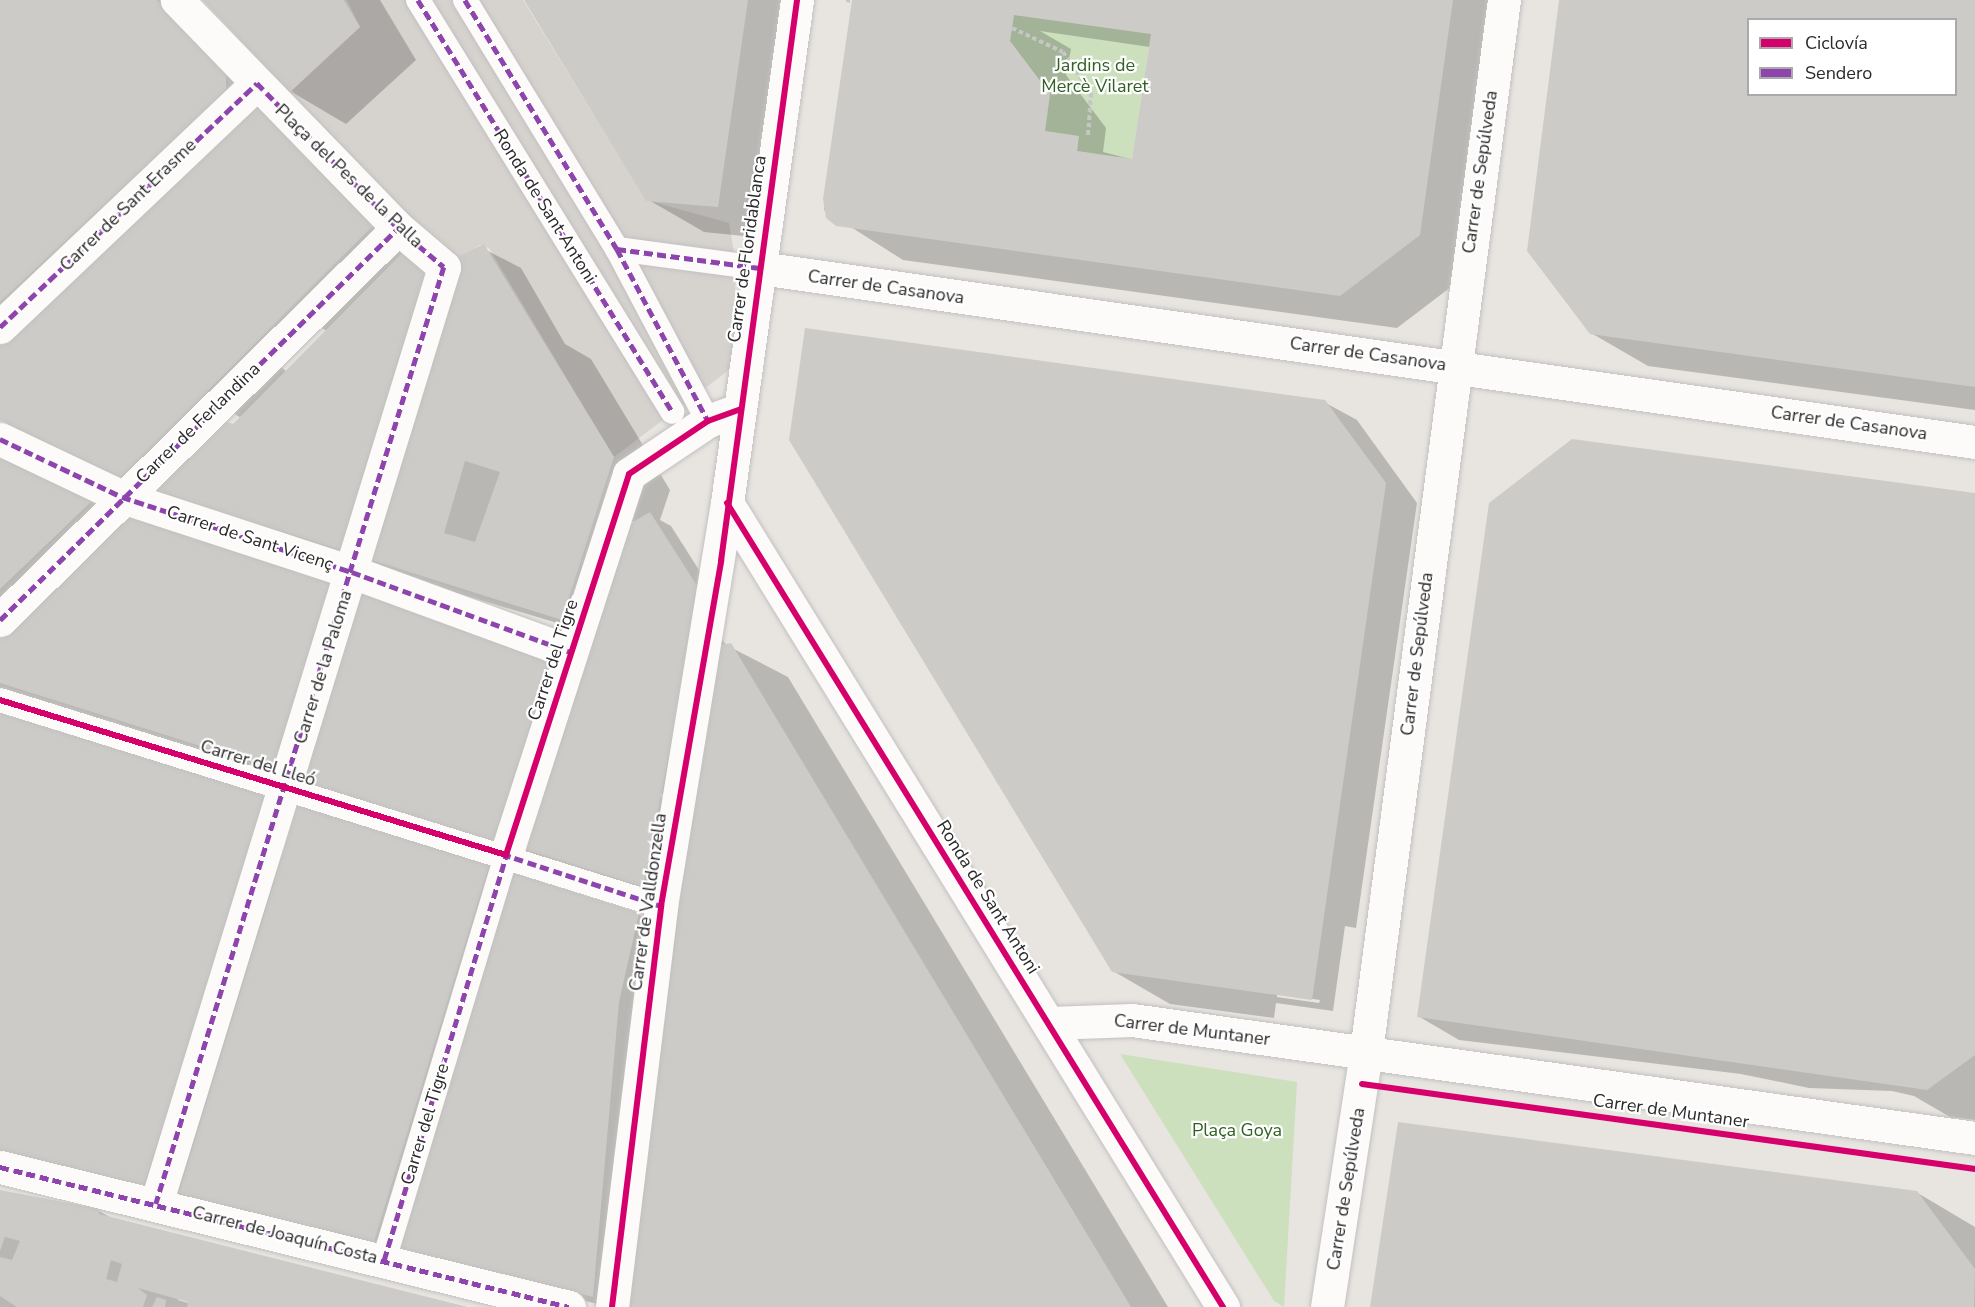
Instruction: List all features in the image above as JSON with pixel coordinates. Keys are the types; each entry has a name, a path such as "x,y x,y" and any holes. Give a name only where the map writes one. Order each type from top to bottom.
{"street":[{"name":"Plaça del Pes de la Palla","path":"177,0 398,228 444,267"},
{"name":"Ronda de Sant Antoni","path":"418,0 672,412"},
{"name":"Ronda de Sant Antoni","path":"465,0 617,249 708,422"},
{"name":"Carrer de Floridablanca","path":"727,503 797,0"},
{"name":"Carrer de Sepúlveda","path":"1327,1307 1366,1052 1452,366 1504,0"},
{"name":"Carrer de Sant Erasme","path":"0,327 257,83"},
{"name":"Carrer de Ferlandina","path":"0,620 122,497 398,228"},
{"path":"617,249 760,268"},
{"name":"Carrer de la Paloma","path":"156,1204 287,787 444,267"},
{"name":"Carrer de Casanova","path":"760,268 1975,442"},
{"path":"708,422 739,410"},
{"name":"Carrer del Tigre","path":"384,1260 507,855 629,474 708,422"},
{"name":"Carrer de Sant Vicenç","path":"0,439 122,497 352,572 571,652"},
{"name":"Ronda de Sant Antoni","path":"727,503 1050,1023 1223,1307"},
{"name":"Carrer de Valldonzella","path":"612,1307 661,906 727,503"},
{"name":"Carrer del Lleó","path":"0,700 507,855 661,906"},
{"name":"Carrer de Muntaner","path":"1050,1023 1132,1020 1975,1138"},
{"name":"Carrer de Joaquín Costa","path":"0,1167 569,1307"}],"path":[{"path":"846,0 852,1"},
{"path":"1012,28 1063,52 1091,93 1088,137"}],"green space":[{"name":"Jardins de Mercè Vilaret","path":"1014,15 1151,34 1132,159 1077,151 1079,136 1045,131 1050,94 1010,41"},
{"name":"Plaça Goya","path":"1120,1054 1297,1082 1284,1307 1274,1301"}],"shaded area":[{"path":"347,0 523,0 646,200 729,223 736,264 733,367 614,457 489,248 480,245 444,267 289,93 360,27"}],"building":[{"path":"0,0 157,0 226,71 226,91 0,302"},
{"path":"203,0 344,0 360,27 289,93"},
{"path":"524,0 748,0 718,207 646,201"},
{"path":"852,0 1453,0 1420,235 1340,296 836,226 826,218 823,199","holes":["1014,15 1151,34 1132,159 1077,151 1079,136 1045,131 1050,94 1010,41"]},
{"path":"1559,0 1975,0 1975,387 1590,334 1527,251"},
{"path":"255,104 376,223 120,478 0,420 0,343"},
{"path":"484,244 614,457 562,620 368,559 459,256","holes":["465,461 500,472 475,542 444,533"]},
{"path":"406,249 431,273 344,551 146,489 211,417 233,424"},
{"path":"805,328 1325,400 1386,483 1312,1000 1112,972 789,440"},
{"path":"1572,439 1975,493 1975,1055 1927,1090 1417,1017 1489,503"},
{"path":"0,456 94,499 0,589"},
{"path":"123,510 339,576 280,771 0,683 0,633"},
{"path":"650,512 701,592 643,887 521,848 619,530"},
{"path":"361,587 557,651 494,846 298,782"},
{"path":"731,643 1131,1307 627,1307 678,893 721,645"},
{"path":"0,713 270,796 144,1186 0,1151"},
{"path":"298,803 490,862 371,1252 179,1193"},
{"path":"513,873 639,913 619,1002 593,1297 397,1248"},
{"path":"1398,1122 1917,1191 1975,1269 1974,1307 1370,1307"},
{"path":"0,1190 100,1209 99,1214 467,1307 187,1307 188,1302 138,1288 147,1295 143,1307 17,1307 0,1296 0,1257 12,1260 20,1241 5,1237 0,1251","holes":["111,1260 122,1264 117,1282 106,1279"]},
{"path":"157,1297 166,1300 165,1307 152,1307"}],"marked path":[{"path":"418,0 672,412"},
{"path":"465,0 617,249 760,268"},
{"path":"0,327 257,83 398,228 444,267 156,1204"},
{"path":"0,620 398,228"},
{"path":"617,249 708,421"},
{"path":"0,439 122,497 352,572 571,652"},
{"path":"384,1260 508,849"},
{"path":"502,854 661,906"},
{"path":"0,1167 569,1307"}],"cycle path":[{"path":"612,1307 661,906 721,561 797,0"},
{"path":"0,700 506,855 629,474 708,421 739,410"},
{"path":"727,503 1223,1307"},
{"path":"1362,1084 1975,1169"}]}
